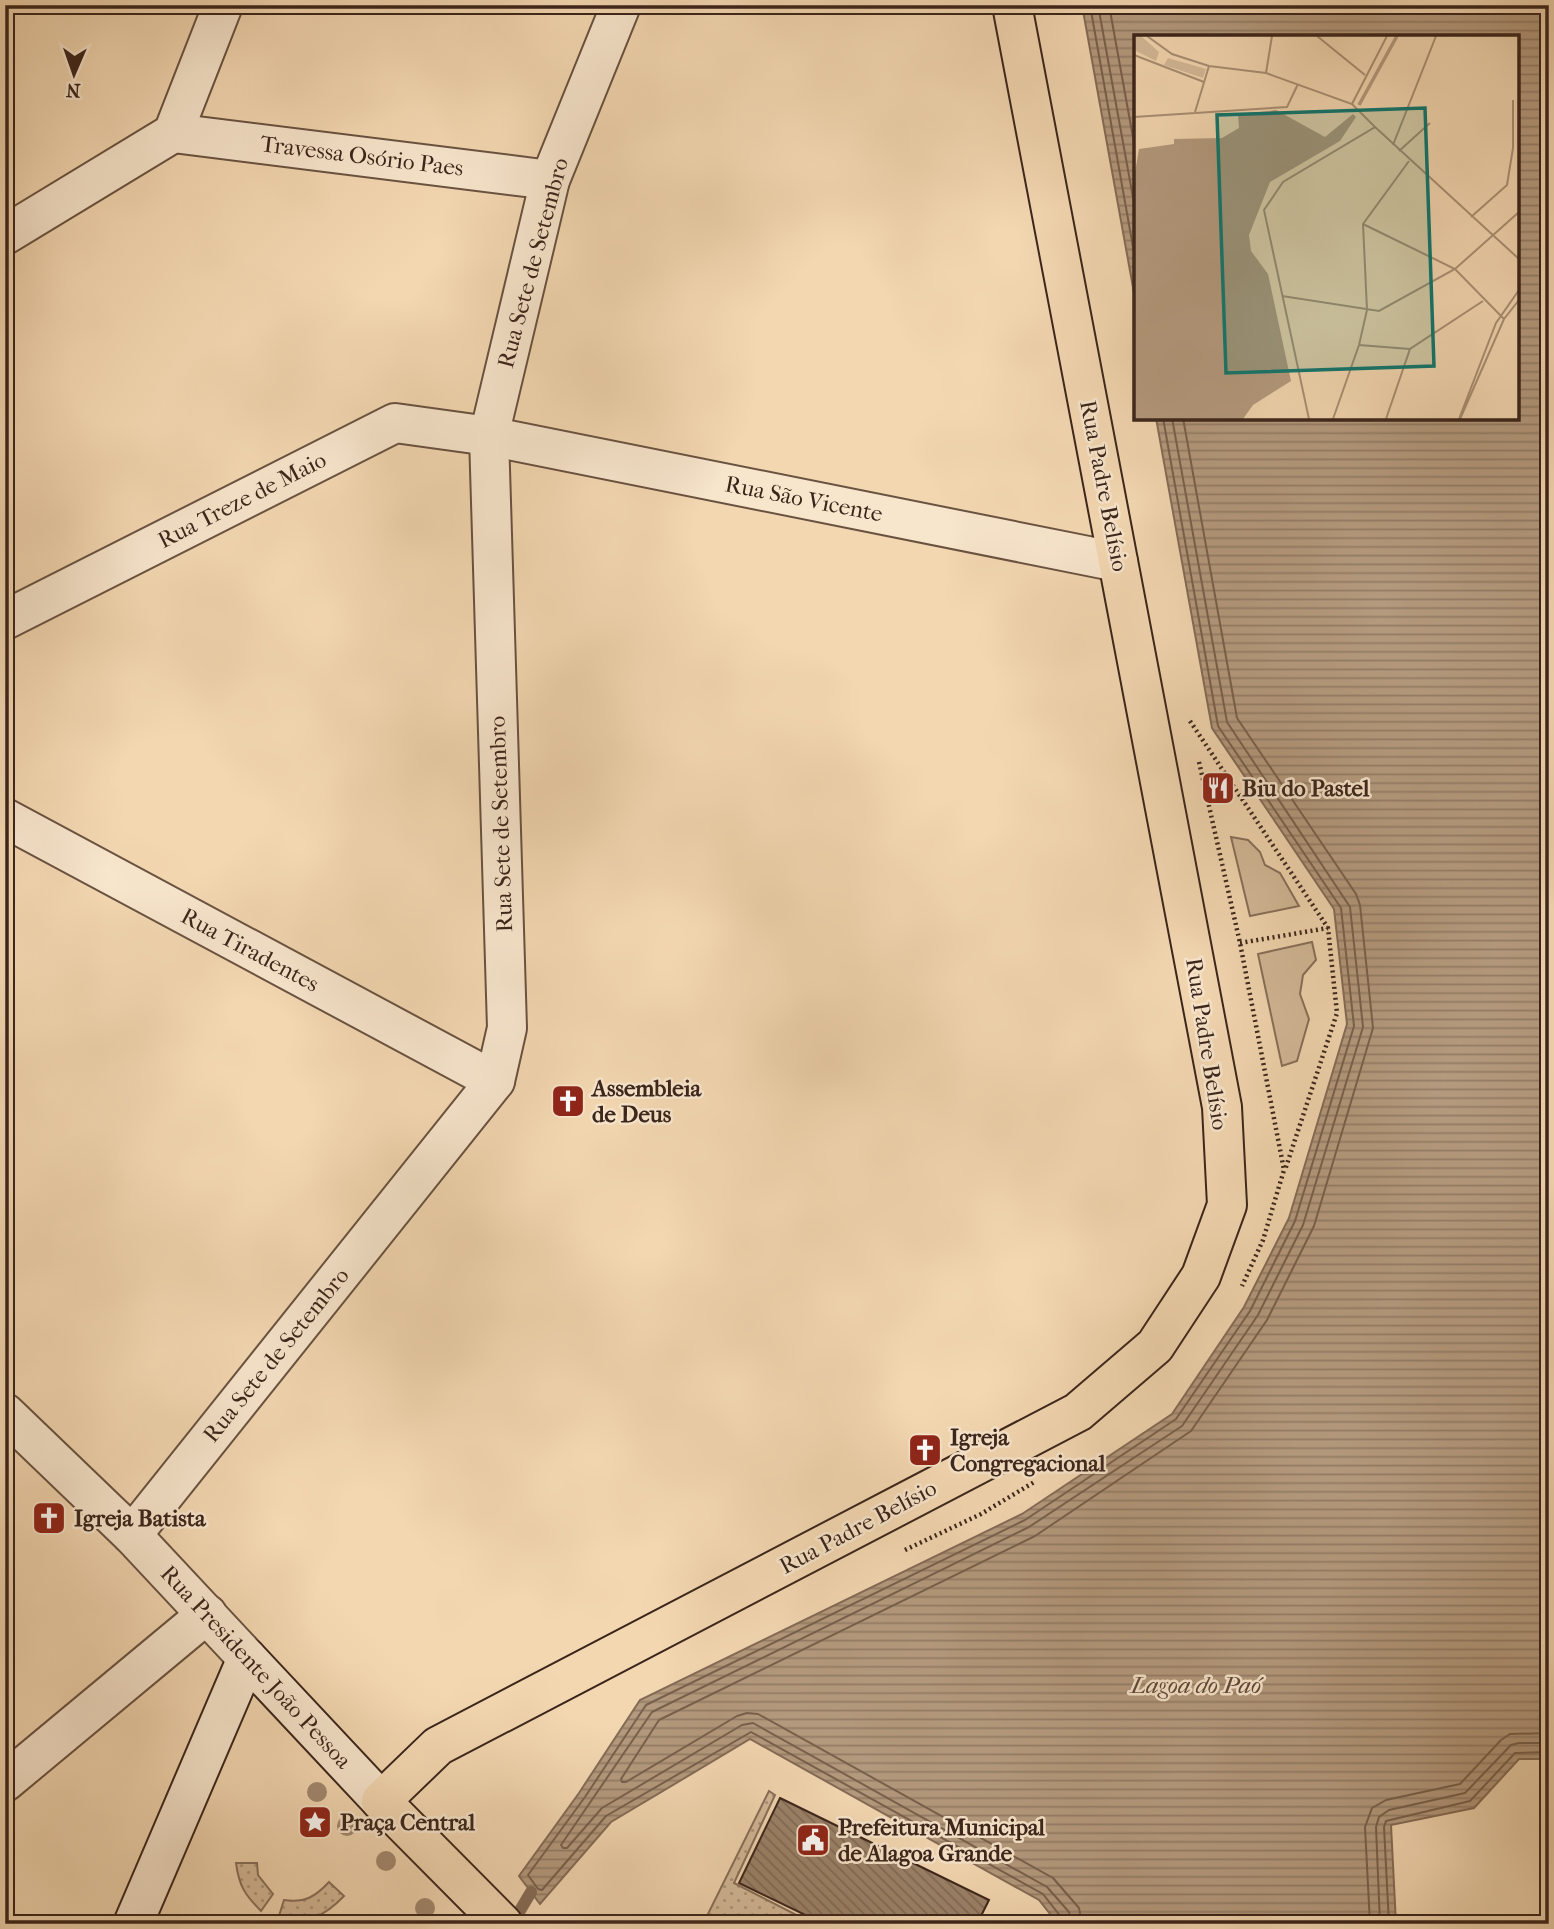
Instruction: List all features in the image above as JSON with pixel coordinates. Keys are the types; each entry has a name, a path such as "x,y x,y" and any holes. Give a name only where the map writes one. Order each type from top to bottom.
{"main road":[{"name":"Rua Padre Belísio","path":"381,1801 438,1746 1078,1412 1155,1346 1201,1276 1227,1205 1222,1107 1012,5"},
{"name":"Rua Presidente João Pessoa","path":"381,1801 494,1915"}],"street":[{"path":"5,235 173,133 223,5"},
{"name":"Rua Sete de Setembro","path":"132,1535 495,1081 508,1028 489,436 550,180 621,5"},
{"name":"Travessa Osório Paes","path":"173,133 550,180"},
{"name":"Rua Treze de Maio","path":"5,620 395,423 489,436"},
{"name":"Rua São Vicente","path":"489,436 1118,562"},
{"name":"Rua Tiradentes","path":"5,818 495,1081"},
{"name":"Rua Presidente João Pessoa","path":"5,1413 132,1535 381,1801"},
{"path":"5,1782 207,1614"},
{"path":"133,1924 247,1658"}],"path":[{"path":"1193,734 1190,721 1328,928 1337,1013 1263,1240 1241,1288"},
{"path":"1199,760 1240,943 1284,1170"},
{"path":"1240,943 1328,928"},
{"path":"893,1555 981,1514 1038,1480"}],"shaded area":[{"path":"1231,837 1248,840 1260,852 1265,865 1280,873 1299,906 1250,916"},
{"path":"1312,942 1316,960 1303,975 1300,994 1309,1019 1297,1061 1282,1066 1258,954"},
{"path":"769,1791 775,1795 734,1883 814,1924 703,1924"},
{"path":"236,1863 257,1863 258,1875 273,1894 261,1911 244,1890"},
{"path":"329,1882 344,1896 329,1909 307,1919 278,1919 284,1900 298,1901 309,1898"}],"water":[{"name":"Lagoa do Paó","path":"1082,5 1549,5 1549,1759 1519,1759 1474,1808 1391,1825 1396,1924 1058,1924 1039,1900 750,1739 611,1822 540,1904 519,1876 579,1793 640,1700 1022,1514 1172,1414 1244,1307 1289,1218 1347,1024 1334,909 1212,728 1156,420 1519,420 1519,35 1134,35 1134,293"}],"building":[{"name":"Prefeitura Municipal de Alagoa Grande","path":"780,1798 989,1900 977,1924 824,1924 739,1883"}],"waterway":[{"path":"512,1924 531,1892"}],"place":[{"name":"Biu do Pastel","path":"1218,788"},
{"name":"Assembleia de Deus","path":"568,1101"},
{"name":"Igreja Congregacional","path":"925,1450"},
{"name":"Igreja Batista","path":"49,1518"},
{"name":"Praça Central","path":"315,1822"},
{"name":"Prefeitura Municipal de Alagoa Grande","path":"813,1840"}]}
